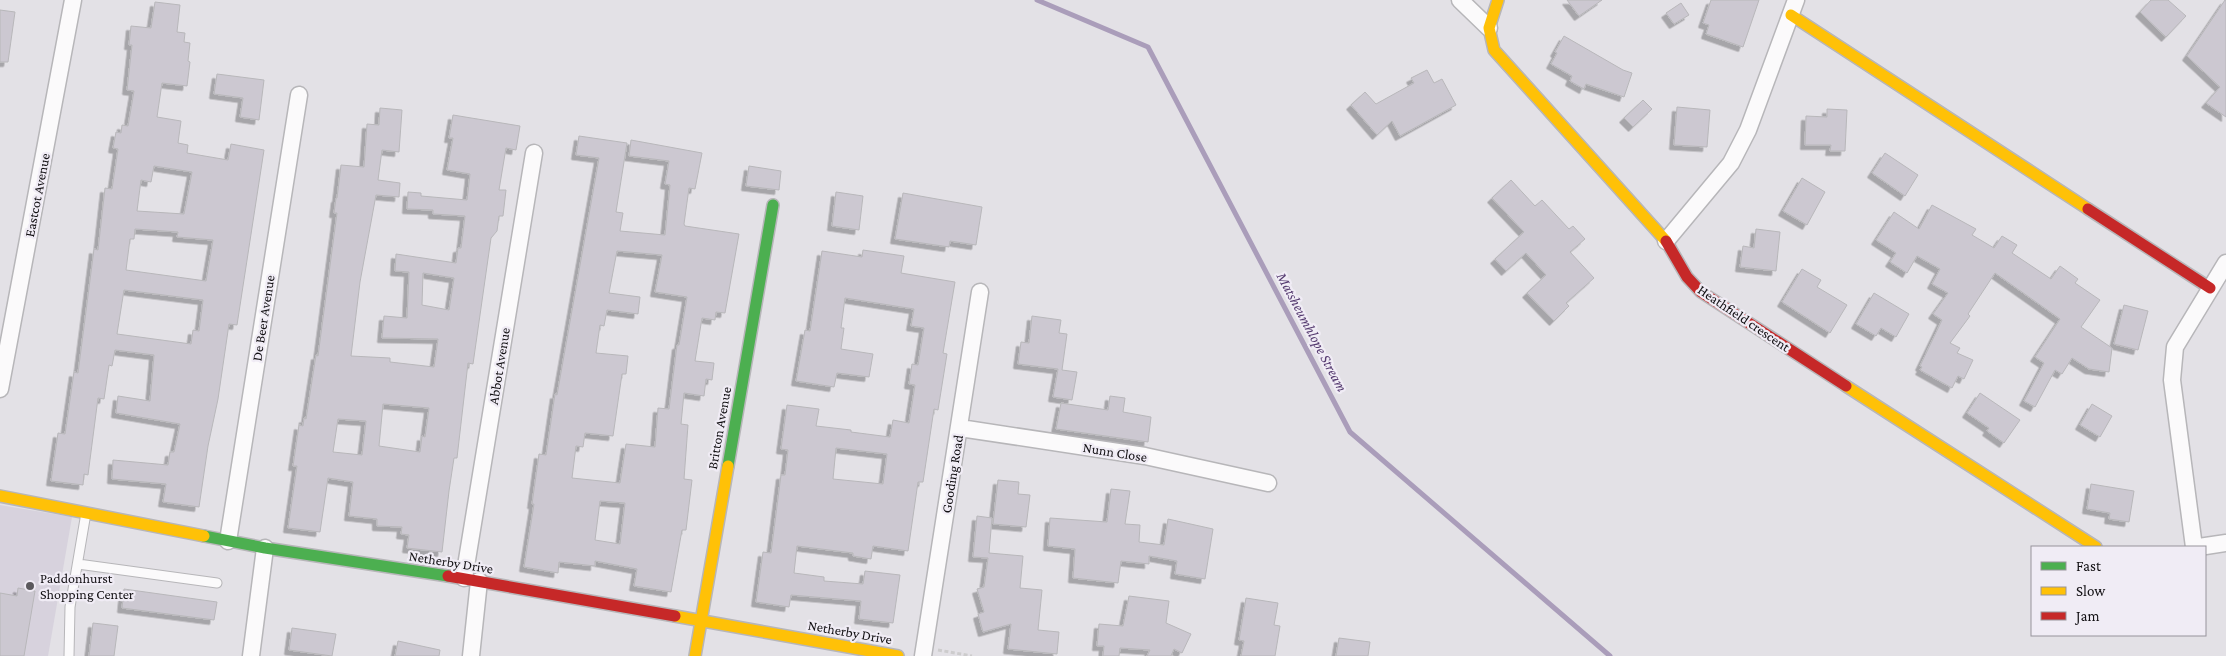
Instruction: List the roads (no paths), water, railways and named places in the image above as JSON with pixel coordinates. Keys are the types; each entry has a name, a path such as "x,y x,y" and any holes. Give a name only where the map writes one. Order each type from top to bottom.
{"street":[{"name":"Eastcot Avenue","path":"0,389 73,0"},
{"path":"1460,0 1489,28 1498,0"},
{"path":"1666,241 1731,163 1748,130 1794,8 2210,288"},
{"name":"Heathfield crescent","path":"1489,28 1494,50 1666,241 1687,276 1701,292 2094,546"},
{"name":"De Beer Avenue","path":"228,541 299,94"},
{"name":"Abbot Avenue","path":"471,656 471,580 534,153"},
{"name":"Britton Avenue","path":"695,656 773,206"},
{"path":"2194,546 2172,380 2172,362 2176,347 2226,263"},
{"name":"Gooding Road","path":"923,656 980,292"},
{"name":"Nunn Close","path":"960,428 1145,456 1268,483"},
{"name":"Netherby Drive","path":"0,496 264,548 471,580 898,656"},
{"path":"2206,546 2226,543"},
{"path":"251,656 264,548"}],"lane":[{"path":"69,656 70,607 86,513"},
{"path":"78,564 217,583"}],"waterway":[{"name":"Matsheumhlope Stream","path":"1037,0 1148,47 1350,432 1610,656"}],"place":[{"name":"Paddonhurst Shopping Center","path":"30,586"}]}
